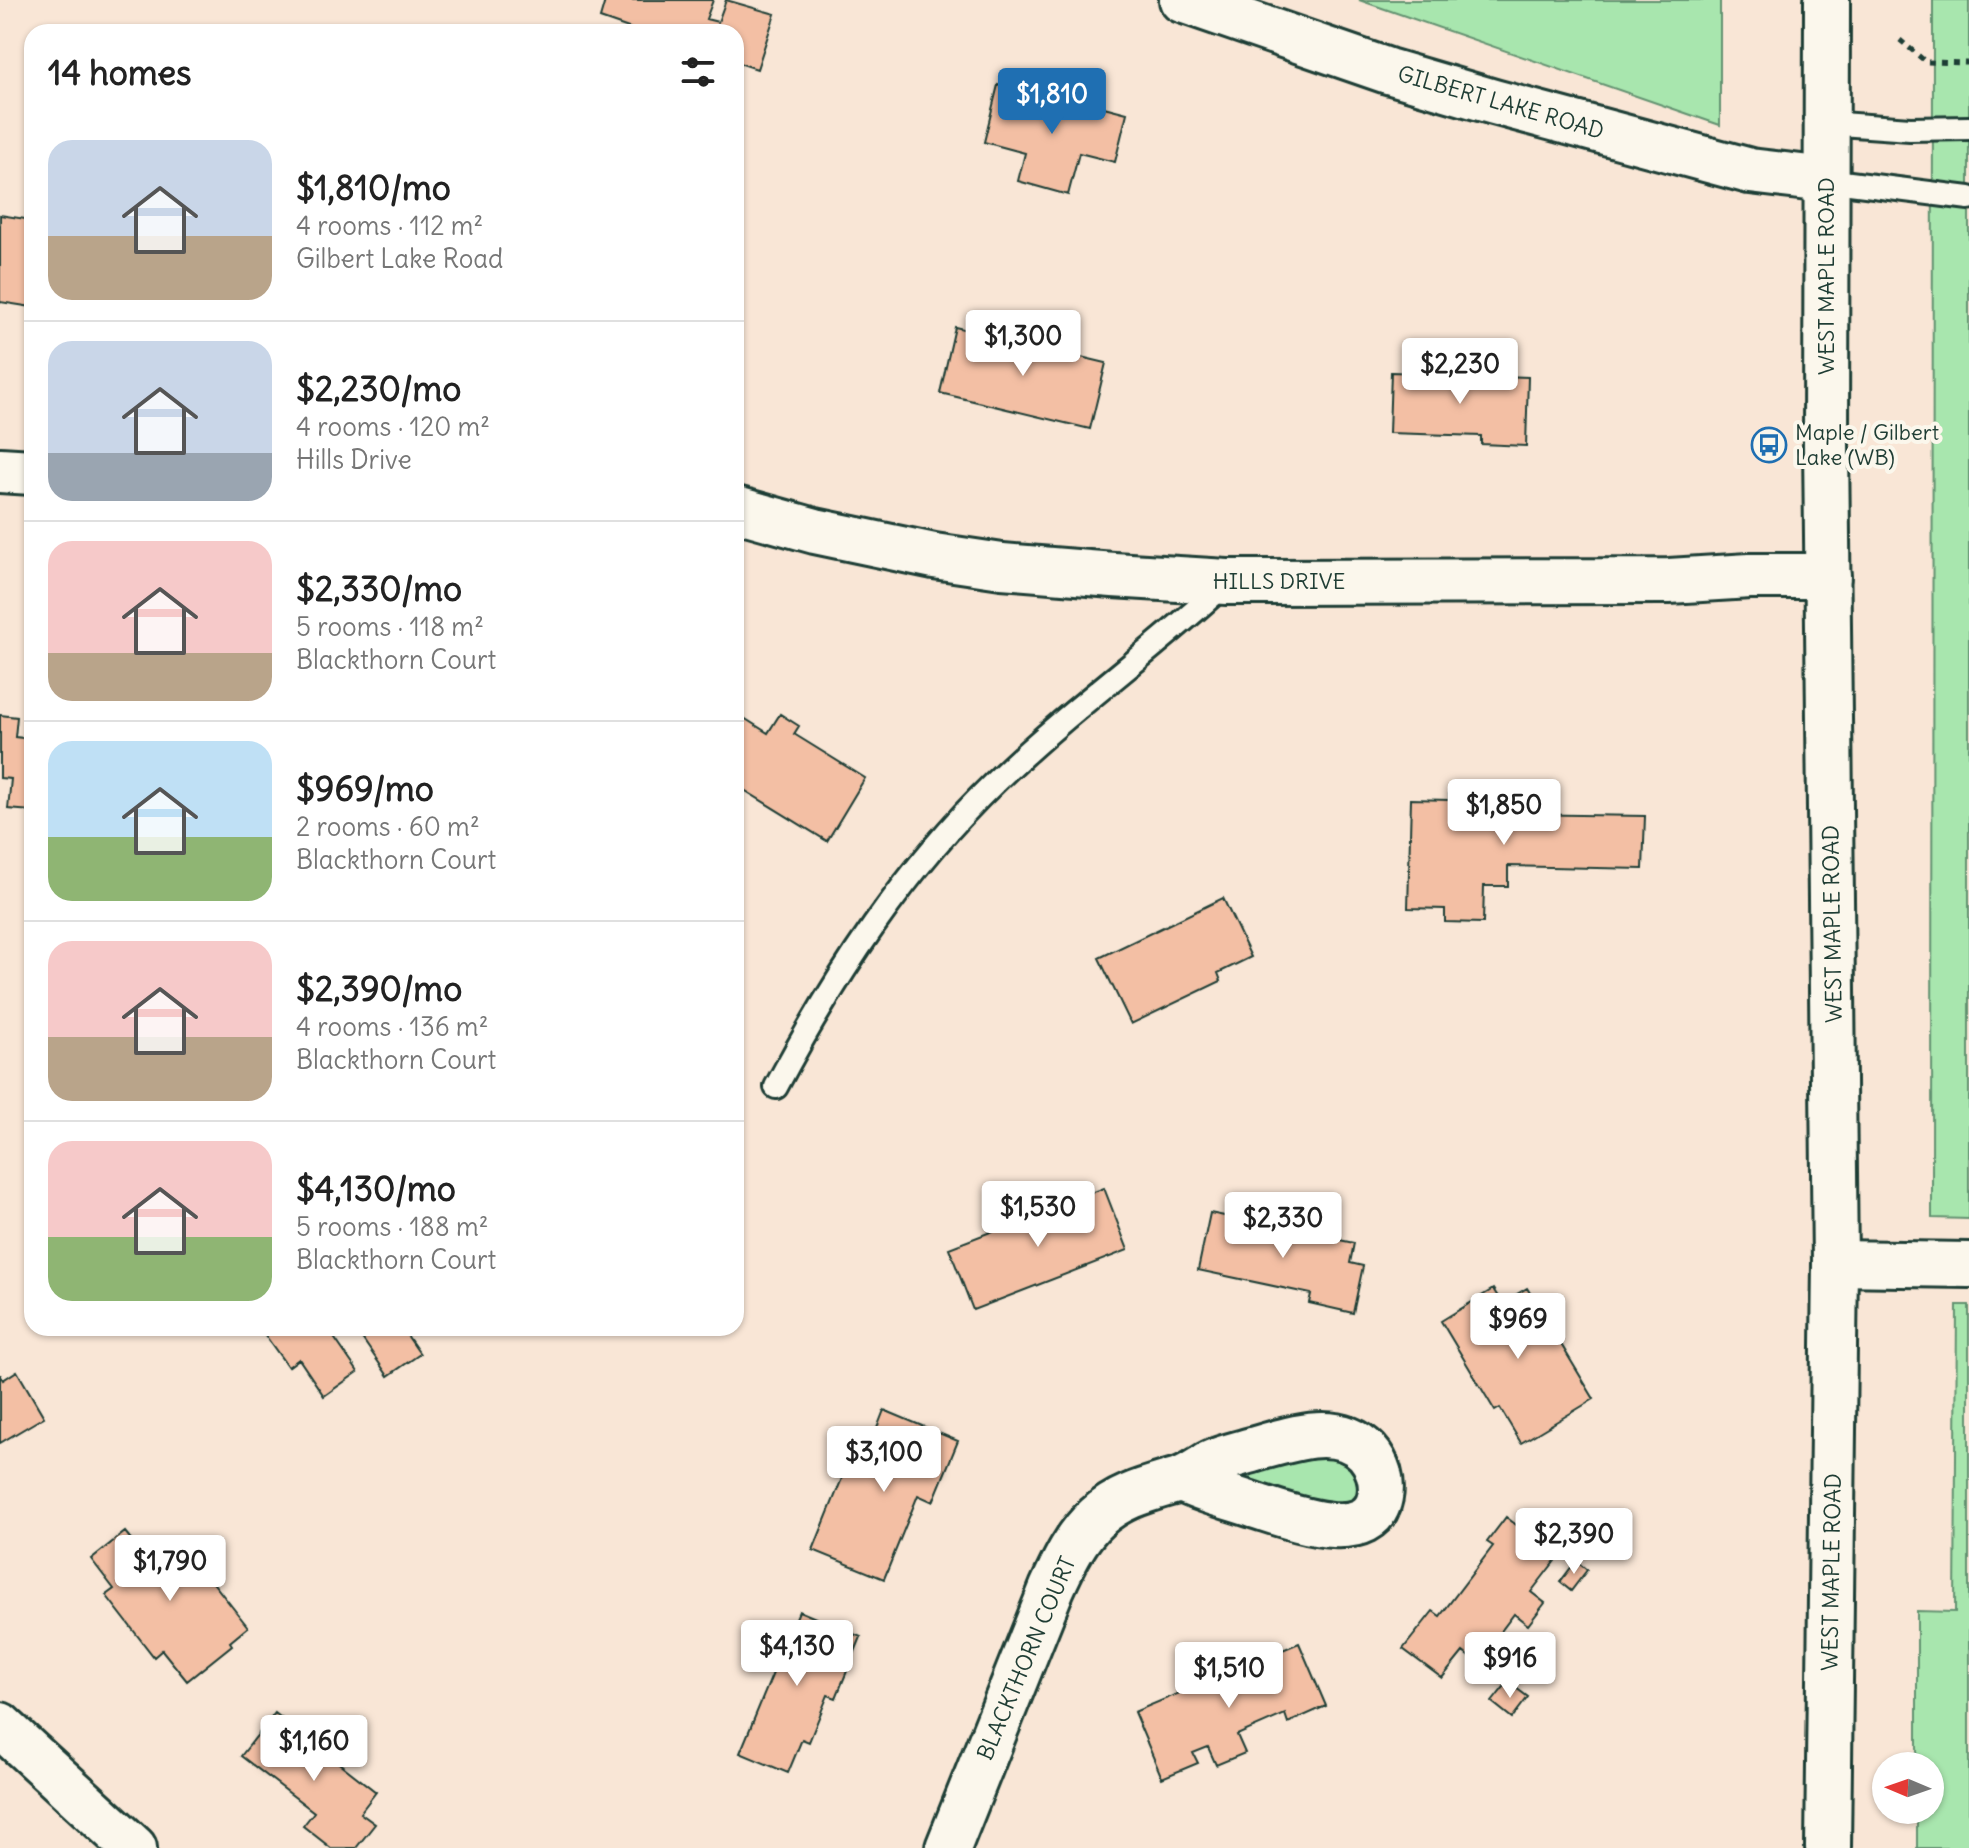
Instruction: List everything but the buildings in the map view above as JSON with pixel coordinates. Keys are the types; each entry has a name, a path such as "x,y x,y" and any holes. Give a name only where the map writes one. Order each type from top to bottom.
{"street":[{"name":"GILBERT LAKE ROAD","path":"1182,0 1388,71 1494,102 1750,171 1826,180"},
{"name":"WEST MAPLE ROAD","path":"1827,0 1828,576 1835,1263 1828,1848"},
{"path":"0,470 24,472"},
{"name":"HILLS DRIVE","path":"744,511 875,545 1002,566 1227,582 1654,581 1828,576"},
{"path":"1835,1263 1969,1265"},
{"name":"BLACKTHORN COURT","path":"948,1848 1052,1588 1070,1551 1099,1515 1152,1486 1182,1480"},
{"path":"0,1725 134,1848"}],"lane":[{"path":"1826,123 1910,129 1969,128"},
{"path":"1826,180 1969,198"},
{"path":"776,1087 822,1005 873,926 961,817 996,781 1096,691 1177,630 1227,582"}],"path":[{"path":"1900,40 1926,62 1969,63"}],"green space":[{"path":"1359,0 1720,0 1720,125"},
{"path":"1933,0 1969,0 1969,1219 1932,1218"},
{"path":"1957,1305 1969,1305 1969,1848 1917,1848 1917,1824 1944,1824 1944,1752 1917,1752 1917,1611 1955,1612"},
{"path":"1340,1455 1363,1475 1357,1498 1340,1506 1241,1485 1232,1475 1285,1460"}],"place":[{"name":"Maple / Gilbert Lake (WB)","path":"1769,445"}]}
